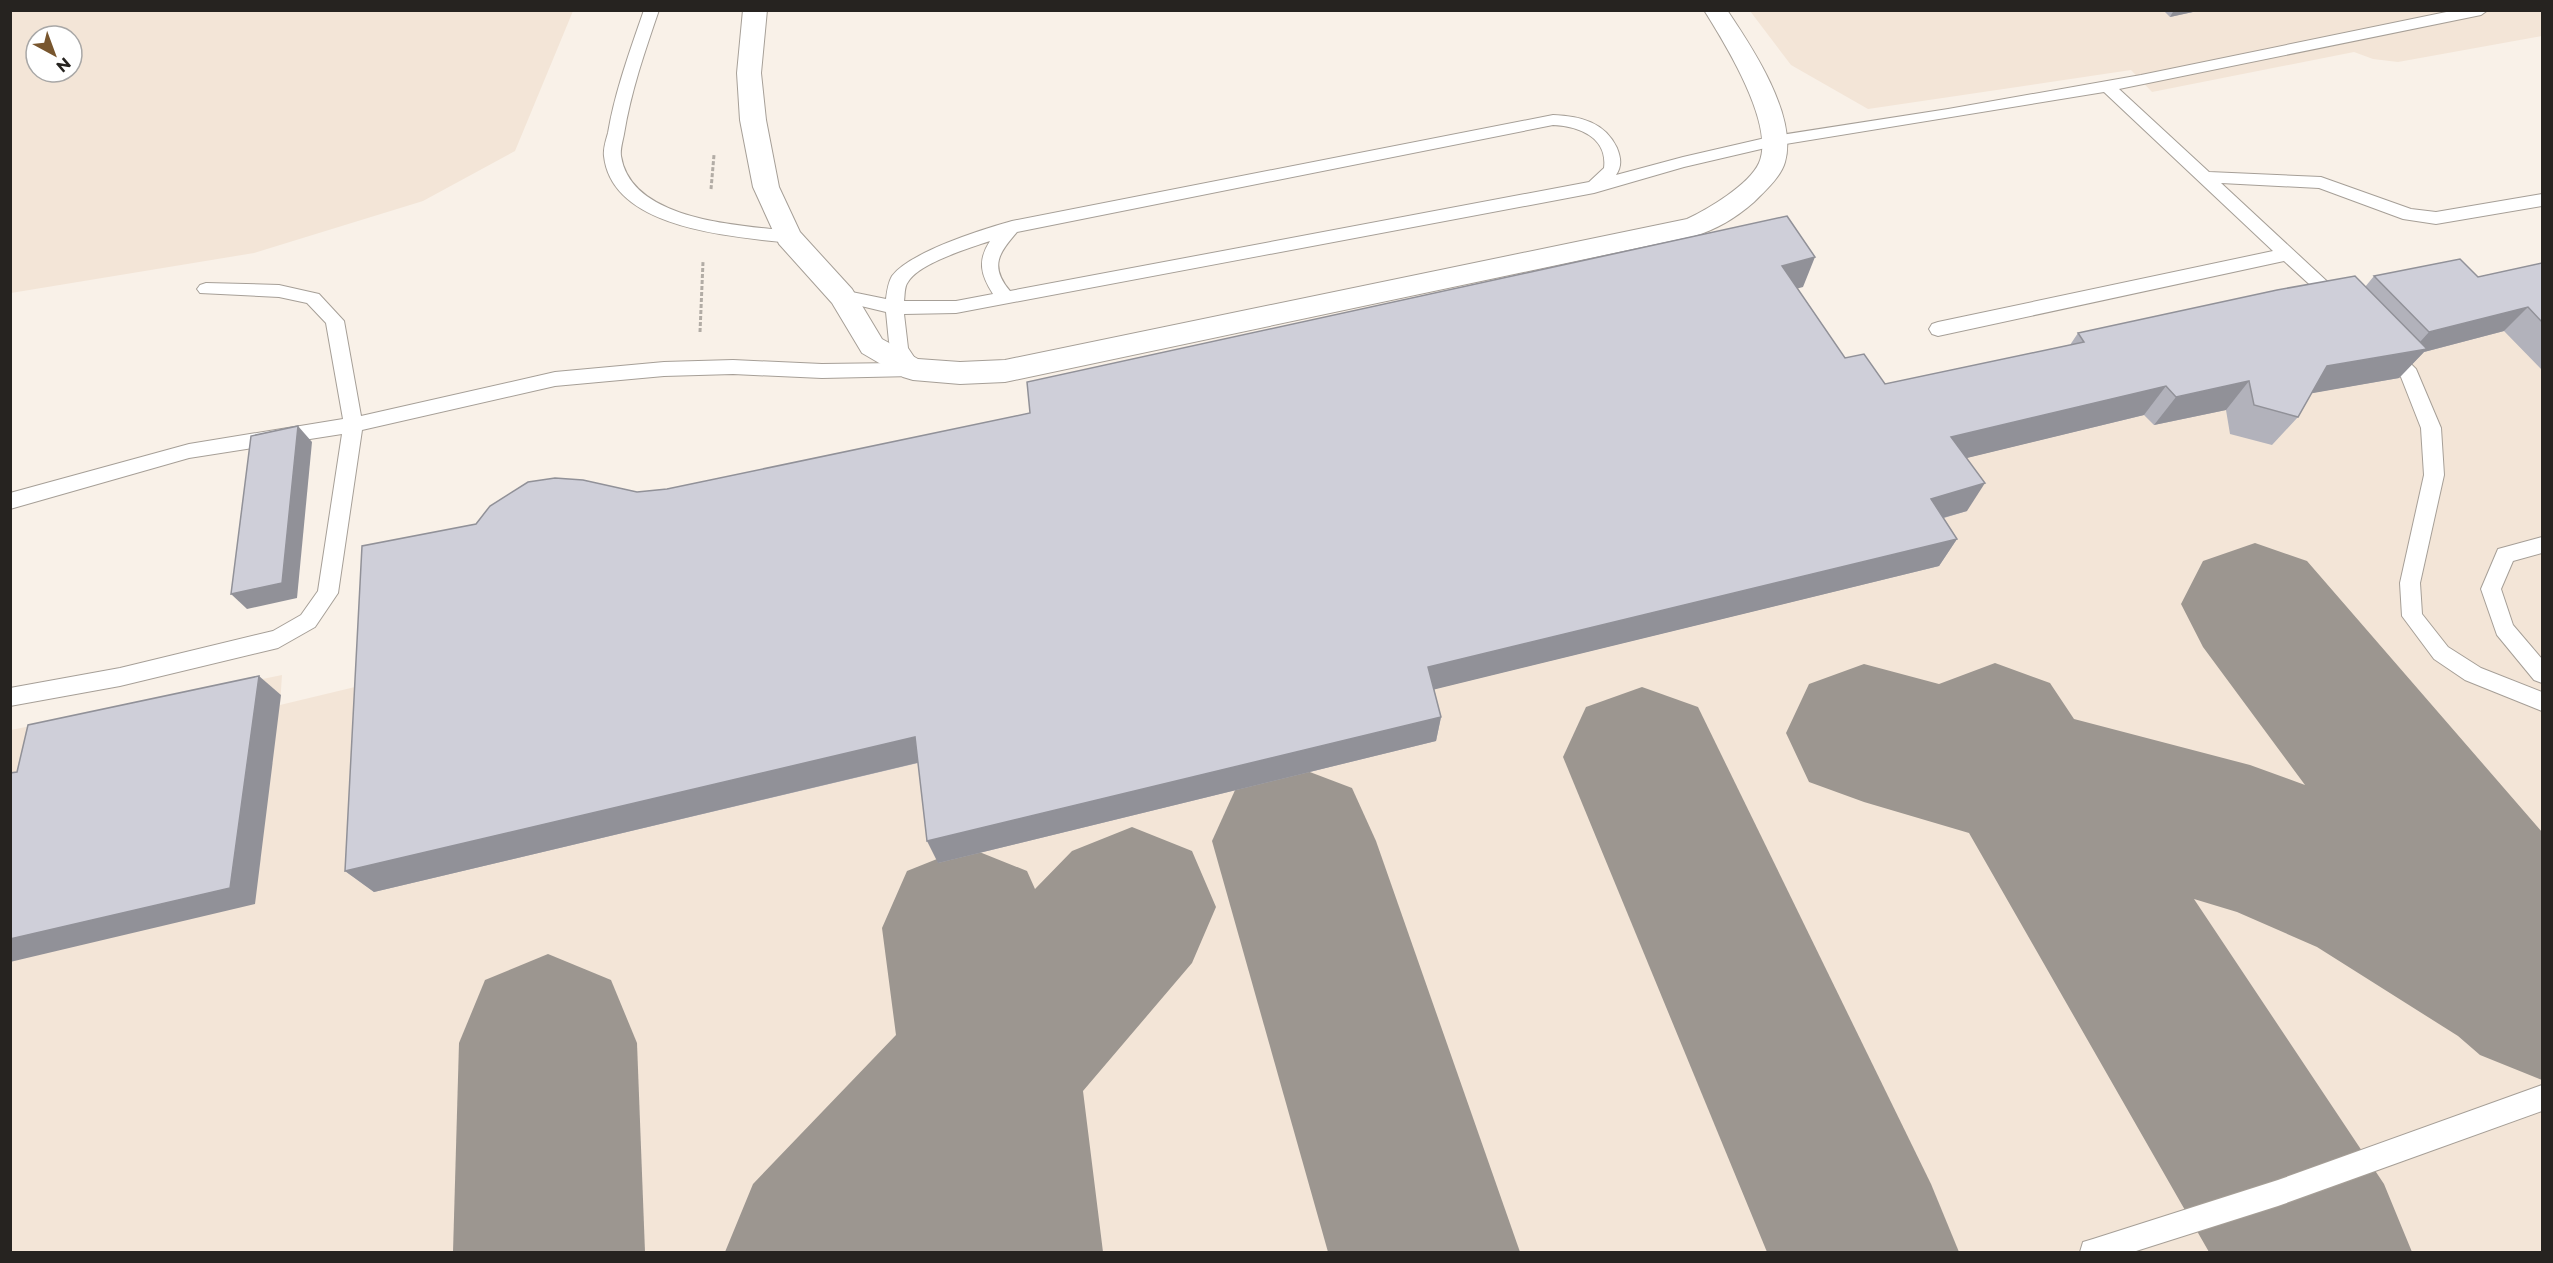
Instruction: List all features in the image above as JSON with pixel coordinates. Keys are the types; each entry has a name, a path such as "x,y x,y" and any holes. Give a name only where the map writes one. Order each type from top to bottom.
{"street":[{"path":"755,10 749,73 753,120 766,187 789,237 842,296 872,346 912,369 960,373 1005,371 1694,227 1728,210 1753,188 1771,165 1774,141 1764,98 1737,41 1715,10"}],"lane":[{"path":"652,10 622,97 612,155 621,181 634,194 662,213 704,227 789,237"},
{"path":"842,296 897,306 940,308 1006,298 1594,187 1683,162 1774,141 2107,86 2481,10"},
{"path":"2107,86 2352,314"},
{"path":"912,369 900,354 896,329 899,280 910,269 927,260 1012,226 1553,120 1574,120 1588,125 1601,135 1608,146 1613,159 1611,171 1594,187"},
{"path":"2207,177 2321,183 2409,214 2436,218 2542,200"},
{"path":"1006,298 994,285 988,270 990,254 1012,226"},
{"path":"1938,329 2286,254"},
{"path":"10,697 120,677 278,639 308,621 328,593 353,425 335,321 313,298 279,291 207,289"},
{"path":"2376,340 2409,374 2431,428 2434,475 2410,583 2412,616 2441,653 2473,674 2542,702"},
{"path":"10,501 189,451 353,425 555,379 664,369 722,367 822,371 912,369"},
{"path":"2542,545 2505,555 2492,590 2504,629 2542,674"},
{"path":"2093,1252 2278,1193 2542,1098"}],"shaded area":[{"path":"11,10 573,10 515,151 423,201 254,253 11,293"},
{"path":"2542,10 2542,36 2398,62 2373,59 2354,52 2152,92 2131,70 1868,109 1791,65 1750,11"},
{"path":"2542,282 2542,1252 11,1252 11,730 282,675 280,705 380,681 574,506 1771,296 1871,412"}],"building":[{"path":"1787,216 1815,257 1782,266 1845,358 1864,354 1885,384 2084,342 2078,333 2277,290 2355,276 2427,349 2327,366 2298,417 2254,405 2249,381 2176,397 2166,386 1951,437 1985,483 1931,499 1957,539 1428,667 1441,717 927,841 915,737 345,871 362,546 476,524 490,506 528,482 555,478 583,480 637,492 667,489 1030,413 1027,382"},
{"path":"2460,259 2478,277 2542,263 2542,322 2528,307 2429,332 2374,276"},
{"path":"298,426 282,583 231,594 251,436"},
{"path":"259,676 230,888 10,939 10,773 17,772 28,725"}],"taxiway":[{"path":"2255,604 2533,949"},
{"path":"1995,732 2023,777"},
{"path":"1864,733 2023,777"},
{"path":"1642,757 1863,1252"},
{"path":"2023,777 2250,840 2349,878 2376,891 2519,976 2542,995"},
{"path":"2023,777 2316,1252"},
{"path":"1294,841 1424,1252"},
{"path":"990,1065 1132,907"},
{"path":"967,928 990,1065"},
{"path":"548,1043 549,1252"},
{"path":"821,1252 990,1065"},
{"path":"990,1065 1007,1252"}]}
